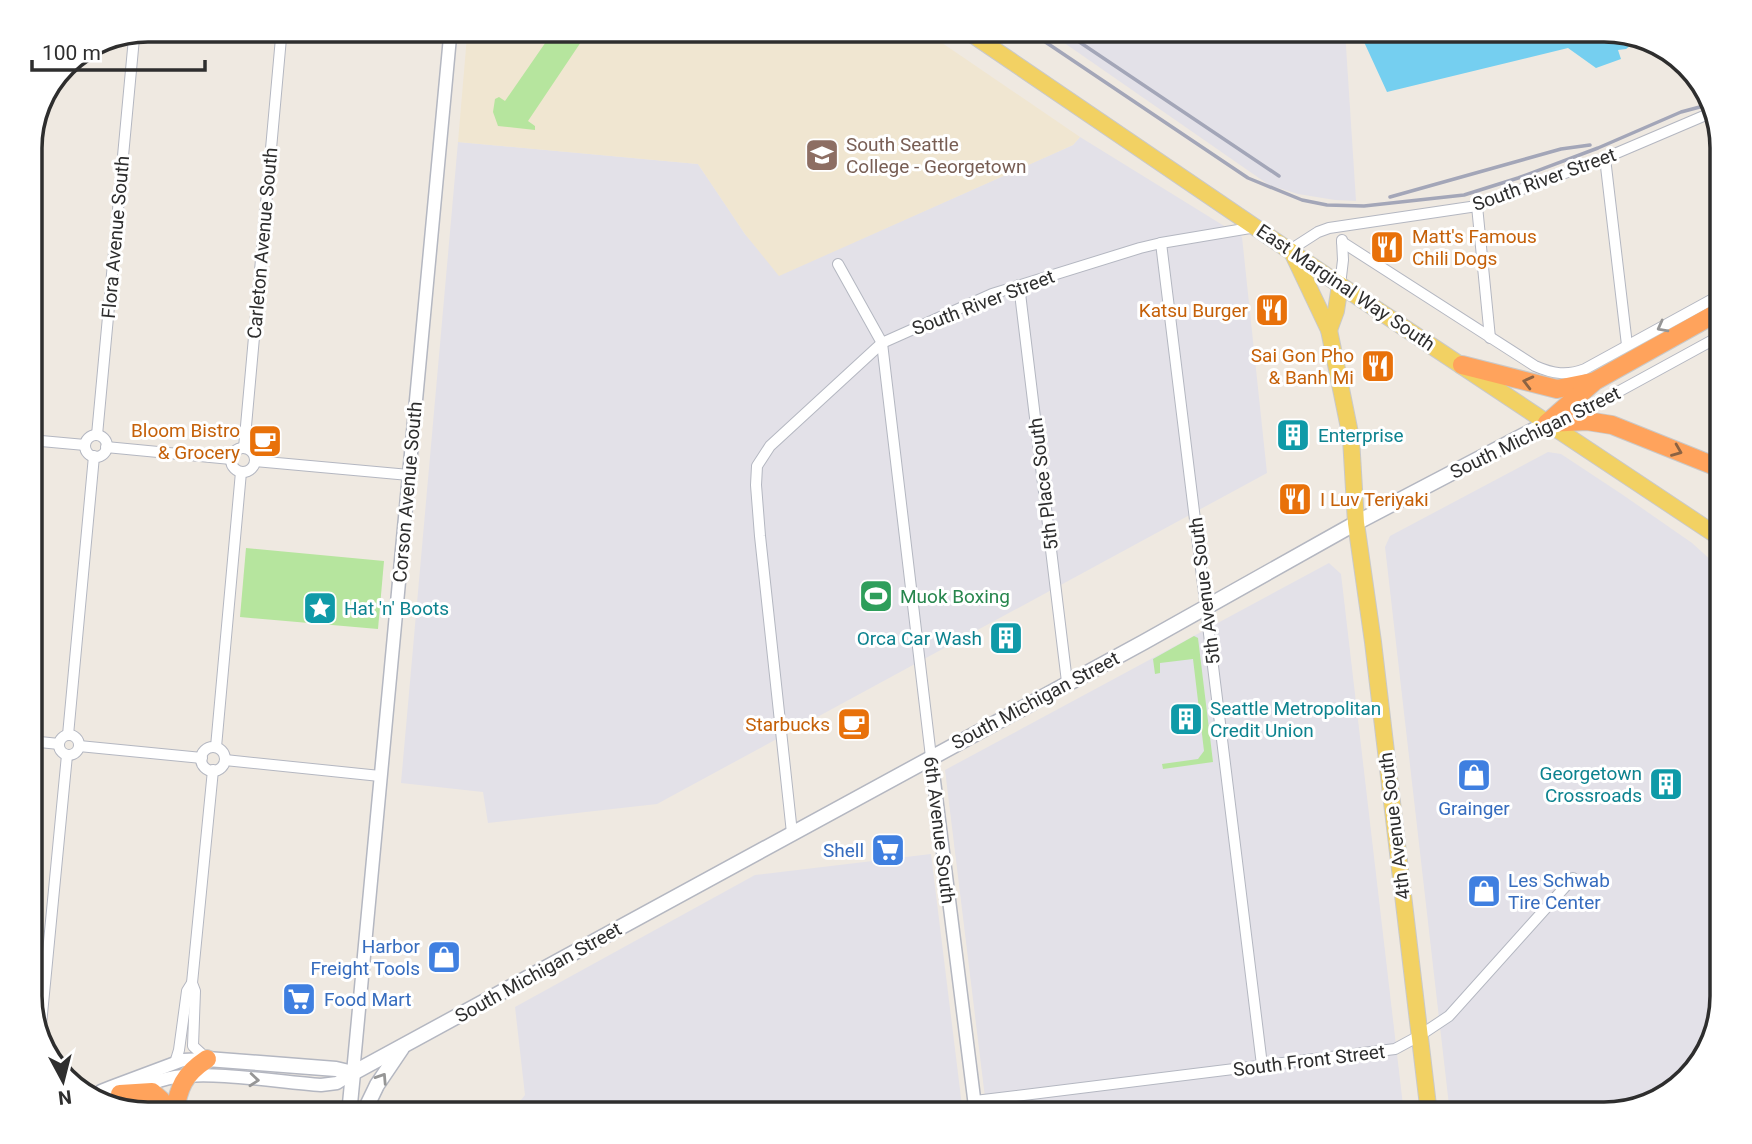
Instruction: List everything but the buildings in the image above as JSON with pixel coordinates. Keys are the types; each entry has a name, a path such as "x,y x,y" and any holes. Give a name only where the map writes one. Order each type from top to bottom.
{"highway":[{"path":"1547,423 1595,381 1710,317"},
{"path":"1462,365 1556,389 1595,381"},
{"path":"1547,423 1587,421 1612,425 1710,464"},
{"path":"176,1102 181,1070 207,1059"},
{"path":"120,1094 152,1092 163,1102"}],"main road":[{"name":"East Marginal Way South","path":"983,42 1710,532"},
{"name":"4th Avenue South","path":"1290,250 1329,330 1351,438 1356,523 1373,642 1427,1102"},
{"name":"4th Avenue South","path":"1329,330 1340,285"},
{"name":"South Michigan Street","path":"353,1073 1356,523 1547,423"},
{"path":"369,1102 405,1044"},
{"path":"207,1059 337,1069 353,1073"},
{"name":"Corson Avenue South","path":"350,1102 353,1073"}],"street":[{"name":"Carleton Avenue South","path":"244,448 281,42"},
{"name":"Corson Avenue South","path":"353,1073 450,42"},
{"name":"Flora Avenue South","path":"97,435 133,43"},
{"name":"South River Street","path":"1290,250 1318,232 1344,225 1477,206 1605,158 1704,116"},
{"path":"1605,158 1628,345"},
{"path":"1477,206 1490,338"},
{"name":"4th Avenue South","path":"1340,285 1344,225"},
{"name":"South River Street","path":"792,833 760,536 757,466 770,446 882,343 950,312 1019,285 1161,243 1257,227"},
{"name":"East Marginal Way South","path":"1342,242 1535,366 1559,374"},
{"name":"5th Avenue South","path":"1161,243 1262,1065"},
{"name":"6th Avenue South","path":"838,264 882,343 974,1102"},
{"name":"5th Place South","path":"1019,285 1067,682"},
{"name":"South Michigan Street","path":"1559,374 1572,374 1586,369 1710,301"},
{"name":"South Michigan Street","path":"1547,423 1605,398 1710,341"},
{"path":"97,435 104,440 106,447 102,455 94,456 88,453 85,445 89,437 97,435"},
{"path":"42,440 85,445"},
{"path":"106,447 231,459"},
{"path":"244,448 253,453 255,461 249,471 241,472 234,468 231,459 236,451 244,448"},
{"path":"68,735 94,456"},
{"path":"255,461 409,475"},
{"path":"216,747 241,472"},
{"path":"68,735 61,739 60,751 67,755 75,753 79,746"},
{"path":"68,735 76,738 79,746"},
{"path":"42,742 59,744"},
{"path":"79,746 202,758"},
{"path":"202,758 208,748 216,747 223,752 225,760 222,766 213,770"},
{"path":"43,1007 67,755"},
{"path":"202,758 205,766 213,770"},
{"path":"225,760 380,776"},
{"path":"207,1059 193,1046 195,991 192,983 213,770"},
{"name":"South Front Street","path":"1015,1102 1262,1065 1395,1049 1440,1023 1457,1008 1573,877"},
{"path":"181,1070 179,1050 187,990 192,983"},
{"path":"114,1096 181,1070"},
{"path":"102,1091 181,1070 321,1085 337,1083 353,1073"}],"shaded area":[{"name":"South Seattle College - Georgetown","path":"466,42 941,42 1080,137 1073,145 779,276 745,234 698,164 458,142"},
{"path":"1063,42 1346,42 1356,201 1298,194 1269,185"},
{"path":"1080,137 1242,237 1267,473 657,804 488,823 483,792 401,783 458,142 698,164 745,234 780,275 1073,145"},
{"path":"1548,452 1561,454 1623,495 1692,543 1710,559 1709,1010 1699,1043 1692,1055 1669,1080 1645,1094 1604,1102 1449,1102 1385,547 1390,536"},
{"path":"1329,563 1341,574 1403,1102 986,1102 945,770"},
{"path":"931,854 962,1102 519,1102 525,1095 515,1007 755,875"}],"green space":[{"path":"546,42 581,42 528,121 535,126 535,130 498,126 493,112 495,99 499,97 505,101"},
{"path":"246,548 384,561 378,629 240,617"},
{"path":"1194,636 1198,638 1213,762 1163,769 1162,764 1198,759 1204,751 1193,659 1160,663 1160,673 1155,674 1153,659"}],"water":[{"path":"1364,42 1604,42 1630,46 1618,50 1621,59 1596,68 1568,48 1387,92"}],"railway":[{"path":"1045,42 1248,178 1302,200 1327,205 1364,206 1464,195 1518,178 1598,148 1681,112 1702,106"},
{"path":"1079,42 1279,176"},
{"path":"1390,197 1561,149 1590,145"}],"place":[{"name":"South Seattle College - Georgetown","path":"822,155"},
{"name":"Matt's Famous Chili Dogs","path":"1387,247"},
{"name":"Katsu Burger","path":"1272,310"},
{"name":"Sai Gon Pho & Banh Mi","path":"1378,366"},
{"name":"Enterprise","path":"1293,435"},
{"name":"Bloom Bistro & Grocery","path":"265,441"},
{"name":"I Luv Teriyaki","path":"1295,499"},
{"name":"Muok Boxing","path":"876,596"},
{"name":"Hat 'n' Boots","path":"320,608"},
{"name":"Orca Car Wash","path":"1006,638"},
{"name":"Seattle Metropolitan Credit Union","path":"1186,719"},
{"name":"Starbucks","path":"854,724"},
{"name":"Grainger","path":"1474,775"},
{"name":"Georgetown Crossroads","path":"1666,784"},
{"name":"Shell","path":"888,850"},
{"name":"Les Schwab Tire Center","path":"1484,891"},
{"name":"Harbor Freight Tools","path":"444,957"},
{"name":"Food Mart","path":"299,999"}]}
